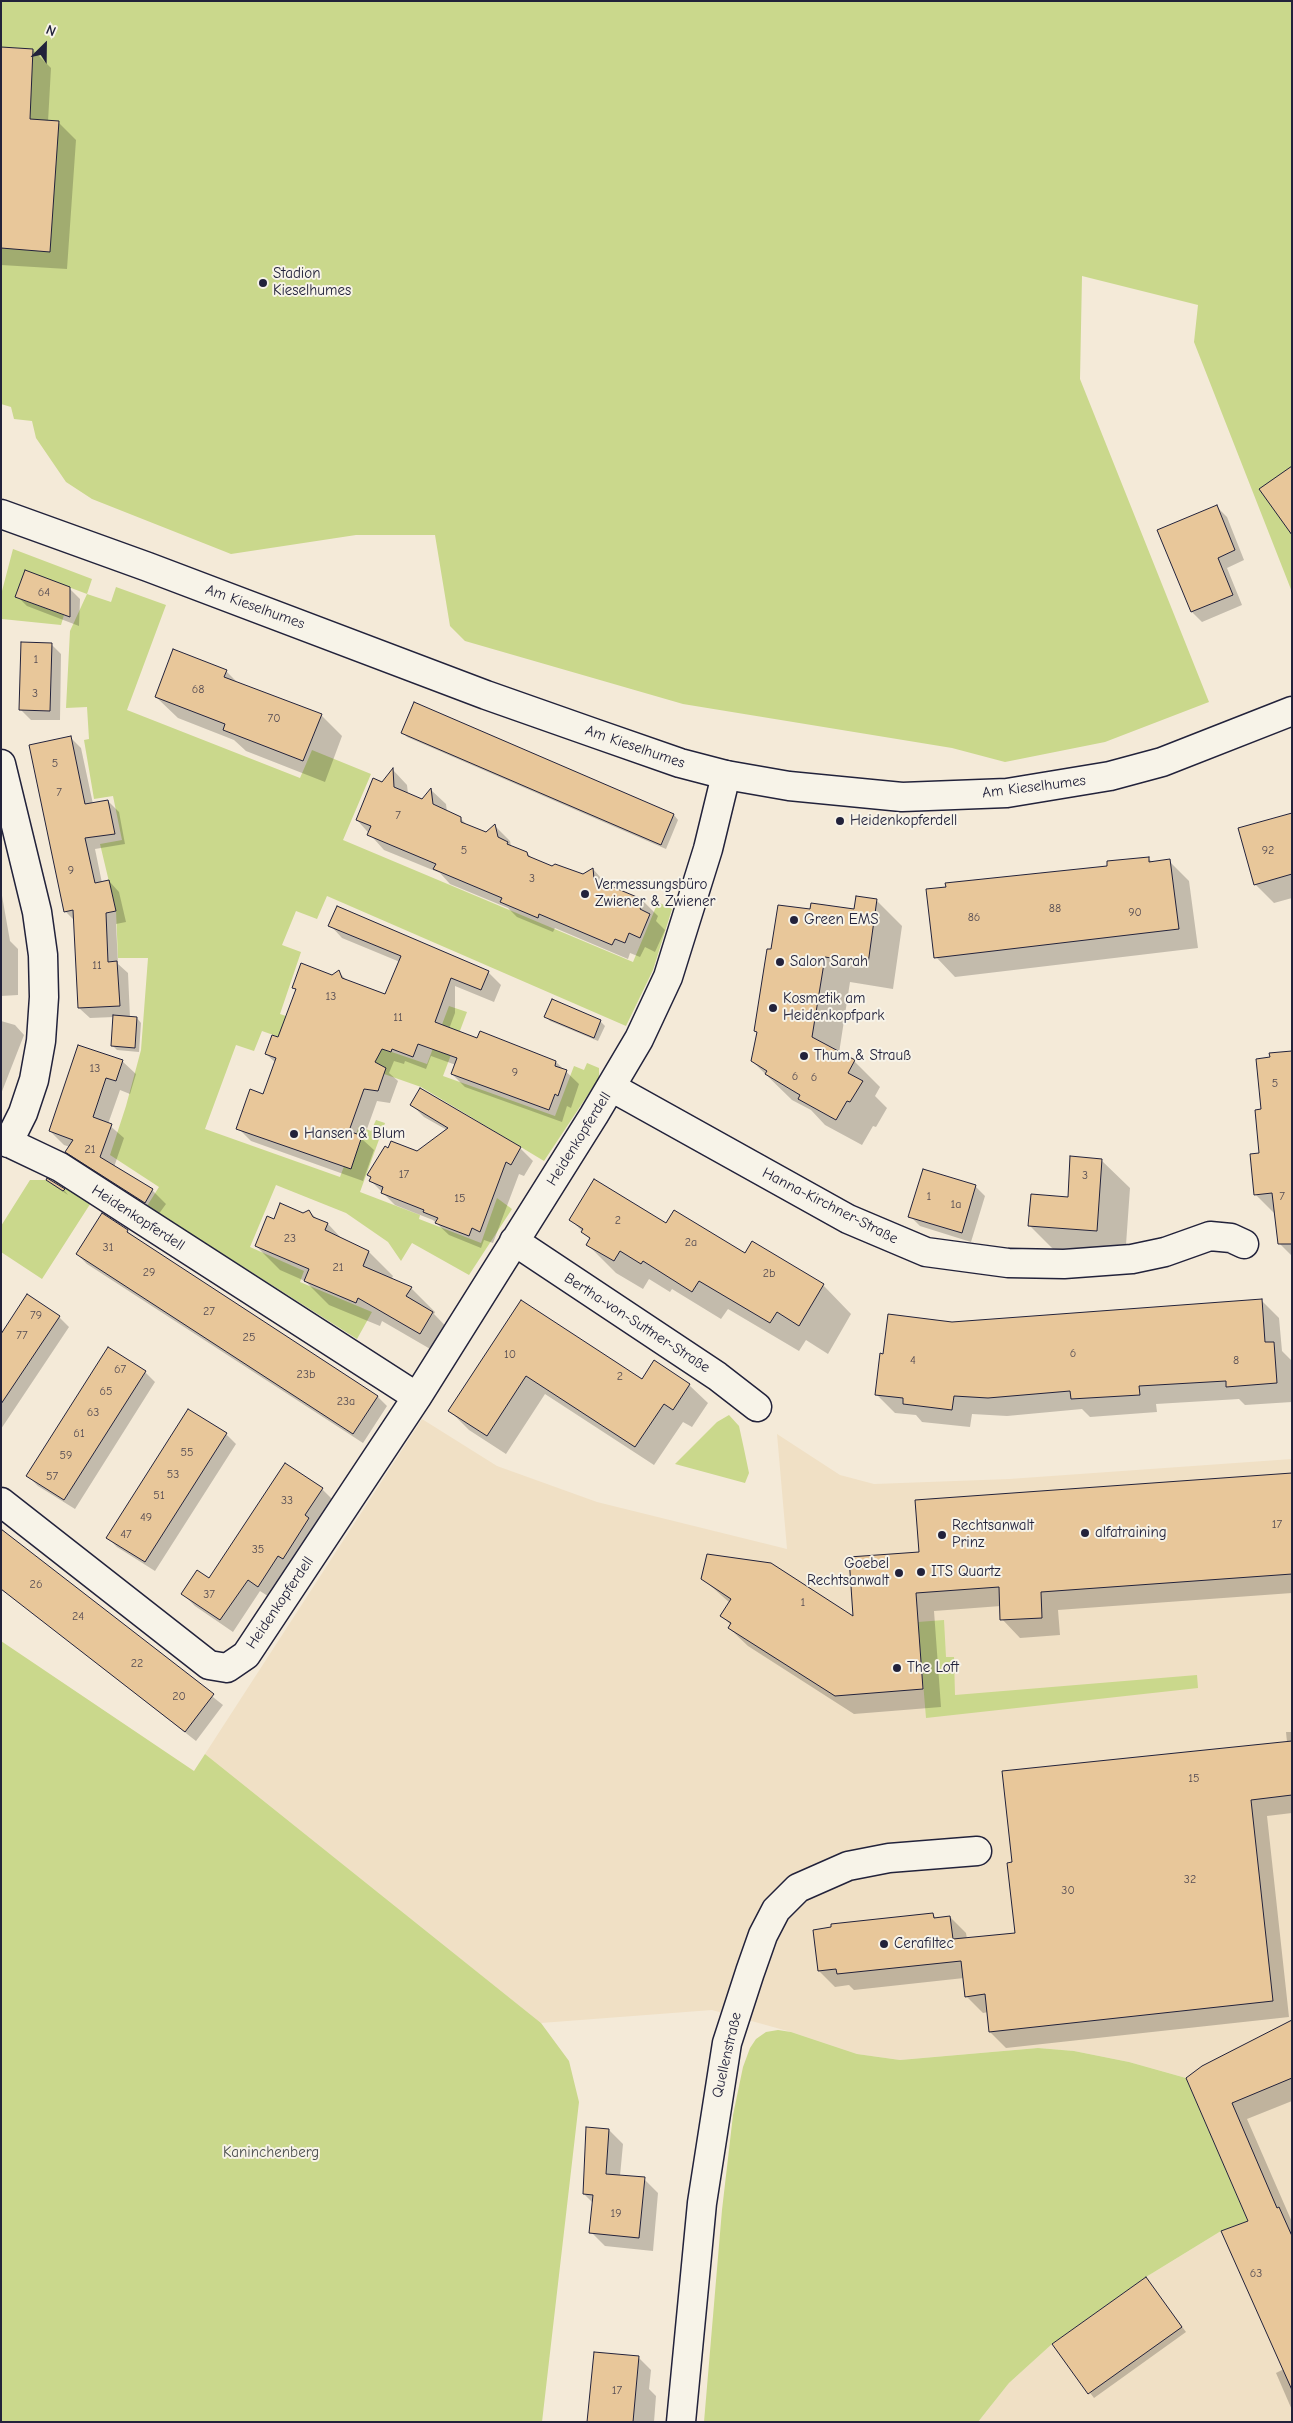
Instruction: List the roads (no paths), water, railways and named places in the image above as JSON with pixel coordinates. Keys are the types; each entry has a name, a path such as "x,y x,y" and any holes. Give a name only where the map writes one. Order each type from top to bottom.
{"street":[{"name":"Am Kieselhumes","path":"1,514 148,567 486,695 680,763 726,775 789,786 902,797 1006,793 1110,776 1162,762 1292,711"},
{"path":"1,764 37,912 43,955 44,988 41,1041 34,1080 23,1113 5,1141"},
{"name":"Heidenkopferdell","path":"1,1502 209,1665 227,1668 246,1655 417,1397 639,1040 668,977 708,848 726,775"},
{"name":"Hanna-Kirchner-Straße","path":"611,1087 848,1219 926,1252 1008,1263 1064,1264 1132,1259 1164,1252 1210,1236 1231,1238 1244,1244"},
{"name":"Heidenkopferdell","path":"5,1141 60,1167 417,1397"},
{"name":"Bertha-von-Suttner-Straße","path":"514,1241 717,1376 757,1407"},
{"name":"Quellenstraße","path":"680,2422 702,2203 727,2043 763,1936 776,1910 798,1888 848,1866 889,1858 977,1850"}],"place":[{"name":"Stadion Kieselhumes","path":"263,283"},
{"name":"Heidenkopferdell","path":"840,821"},
{"name":"Vermessungsbüro Zwiener & Zwiener","path":"585,894"},
{"name":"Green EMS","path":"794,920"},
{"name":"Salon Sarah","path":"780,962"},
{"name":"Kosmetik am Heidenkopfpark","path":"773,1008"},
{"name":"Thum & Strauß","path":"804,1056"},
{"name":"Hansen & Blum","path":"294,1134"},
{"name":"alfatraining","path":"1085,1533"},
{"name":"Rechtsanwalt Prinz","path":"942,1535"},
{"name":"ITS Quartz","path":"921,1572"},
{"name":"Goebel Rechtsanwalt","path":"899,1573"},
{"name":"The Loft","path":"897,1668"},
{"name":"Cerafiltec","path":"884,1944"}],"park label":[{"name":"Kaninchenberg","path":"271,2153"}]}
